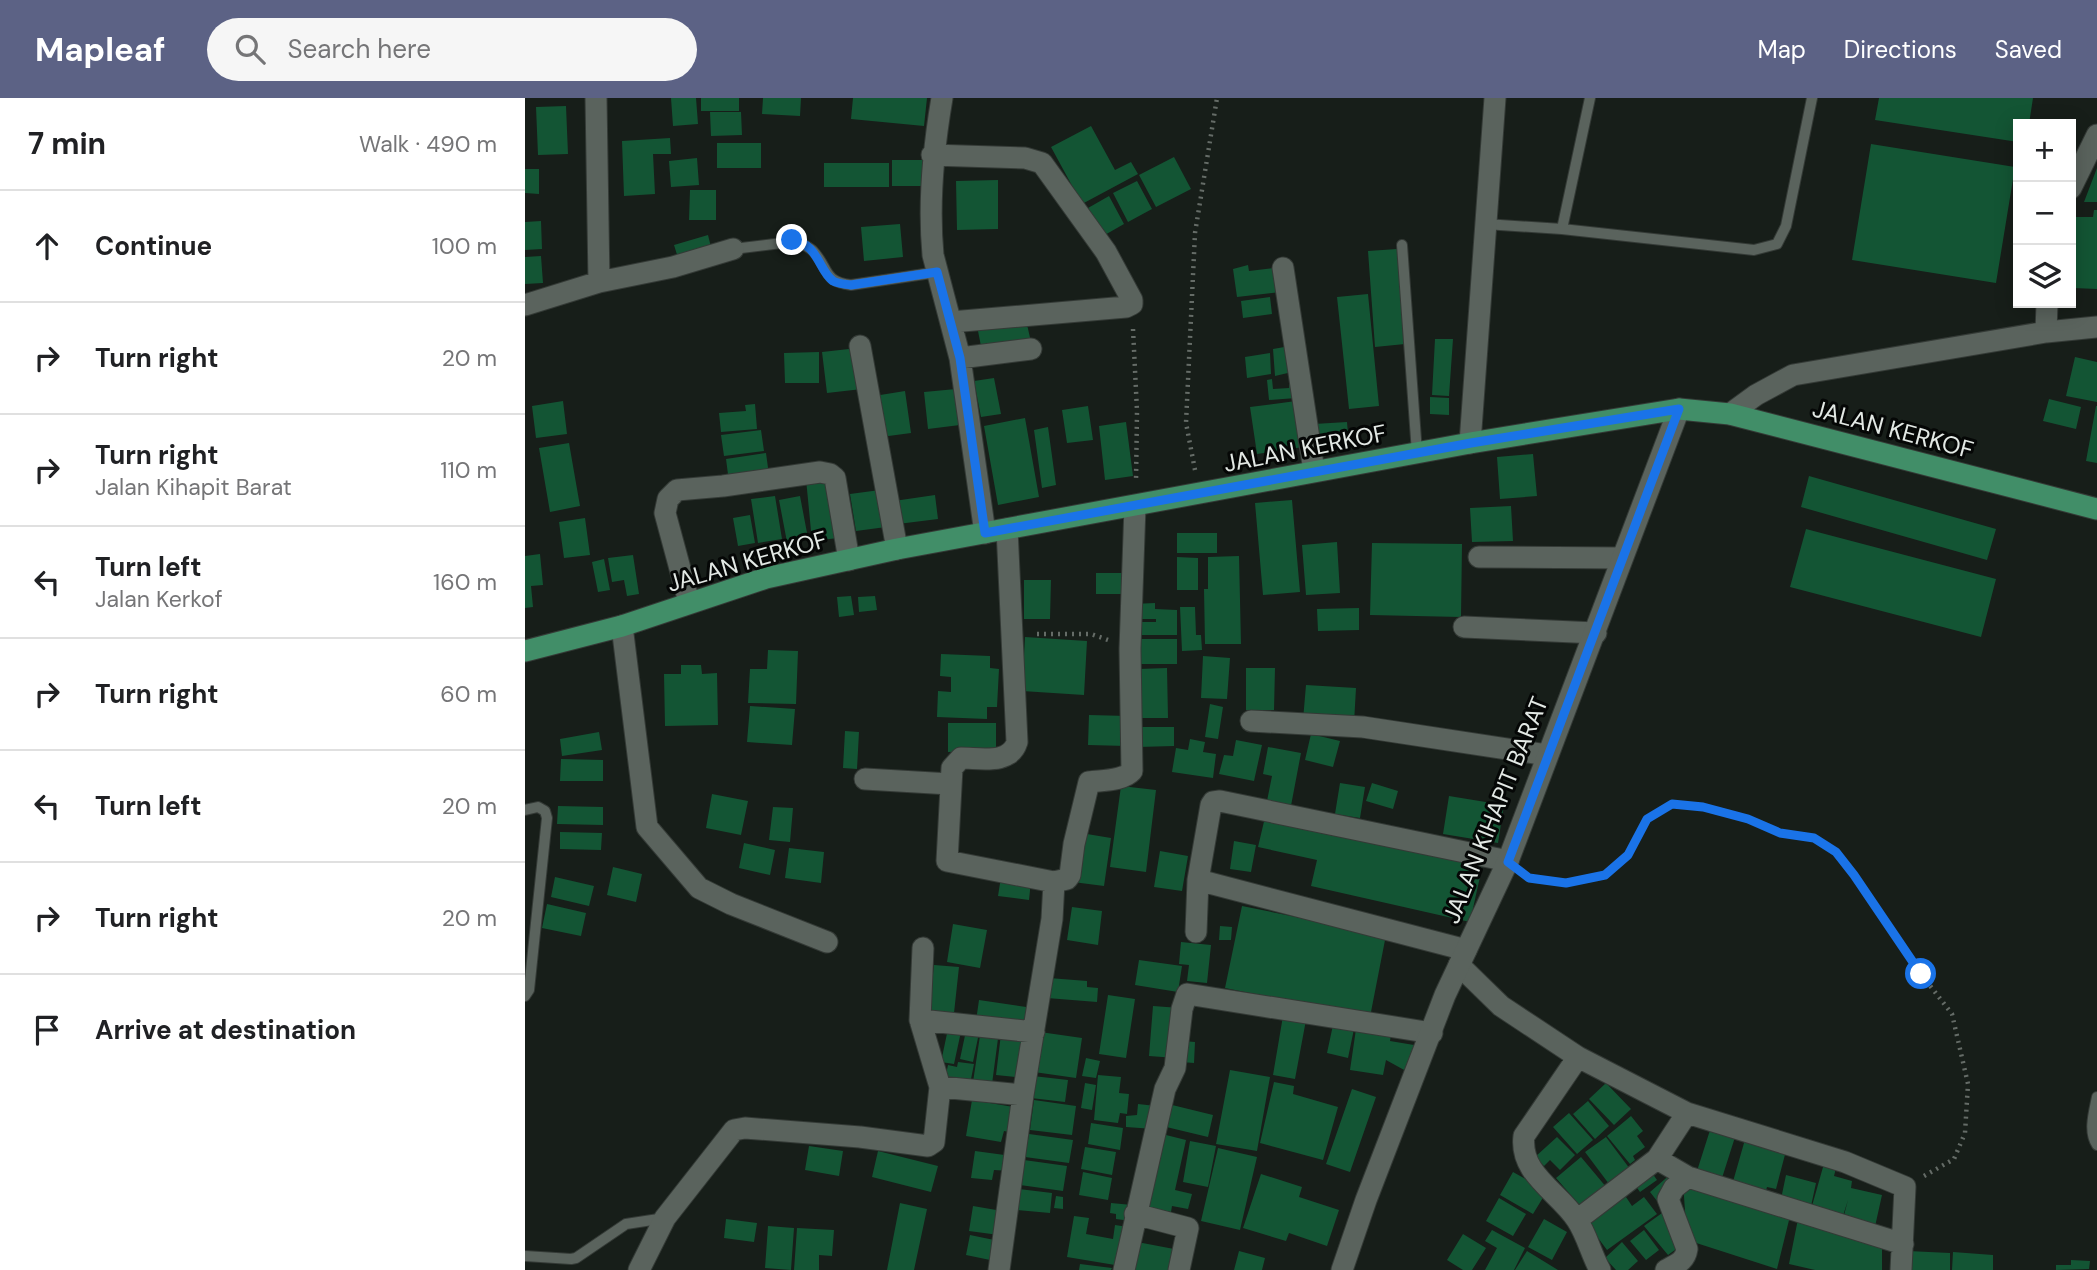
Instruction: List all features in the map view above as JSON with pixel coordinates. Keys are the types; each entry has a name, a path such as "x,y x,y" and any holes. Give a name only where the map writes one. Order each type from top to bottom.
{"main road":[{"name":"JALAN KERKOF","path":"525,651 622,626 766,578 849,560 1200,495 1314,471 1679,409 1730,414 2097,509"}],"street":[{"path":"597,98 599,282"},
{"path":"942,98 932,155 932,239 937,272 960,358 985,533"},
{"path":"1471,443 1495,98"},
{"path":"2074,182 2097,135"},
{"path":"932,155 1025,158 1042,163 1106,252 1132,300 1132,304 1126,307 951,322"},
{"path":"525,305 599,282 673,267 733,249"},
{"path":"1283,268 1314,471"},
{"path":"2046,332 2047,308"},
{"path":"1730,414 1755,395 1793,375 2046,332 2097,327"},
{"path":"860,346 897,550"},
{"path":"960,358 1031,349"},
{"name":"JALAN KIHAPIT BARAT","path":"1347,1269 1366,1200 1463,958 1508,862 1679,409"},
{"path":"689,602 666,513 668,499 677,490 820,472 830,474 835,478 849,560"},
{"path":"1007,529 1017,742 1014,750 1003,758 961,758 952,768 947,861 1054,882 1067,879 1070,875 1089,782 1122,778 1130,775 1132,771 1130,649 1135,506"},
{"path":"1479,557 1622,558"},
{"path":"622,626 647,827 698,888 827,942"},
{"path":"1464,627 1595,633"},
{"path":"1251,721 1363,727 1547,755"},
{"path":"865,779 950,783"},
{"path":"1195,932 1198,880 1213,802 1508,862"},
{"path":"1198,880 1463,958 1501,1006 1578,1057 1687,1113 1845,1162 1905,1187 1901,1270"},
{"path":"999,1270 1023,1095 1052,919 1054,882"},
{"path":"639,1270 665,1218 734,1130 745,1128 860,1137 928,1146 934,1142 940,1087 920,1020 923,948"},
{"path":"1124,1270 1165,1089 1175,1068 1182,1009 1187,994 1432,1033"},
{"path":"920,1020 1034,1032"},
{"path":"1578,1057 1524,1136 1523,1148 1527,1160 1545,1187 1577,1220 1600,1270"},
{"path":"940,1087 1023,1095"},
{"path":"1577,1220 1657,1159 1687,1113"},
{"path":"1657,1159 1688,1177 1903,1244"},
{"path":"1666,1270 1683,1261 1686,1255 1687,1249 1668,1199 1674,1188 1688,1177"},
{"path":"1135,1214 1188,1228 1179,1270"}],"lane":[{"path":"1562,229 1590,98"},
{"path":"1485,224 1562,229 1754,250 1777,244 1786,226 1812,98"},
{"path":"733,249 798,241 812,250 832,280 840,284 851,285 937,272"},
{"path":"1402,245 1417,453"},
{"path":"525,810 538,807 545,811 547,818 529,990 525,996"},
{"path":"2097,1097 2093,1140 2097,1145"},
{"path":"525,1256 571,1259 626,1224 665,1218"}],"path":[{"path":"1200,495 1186,423 1195,233 1217,98"},
{"path":"1132,304 1137,411 1135,506"},
{"path":"1012,634 1091,634 1130,649"},
{"path":"1508,862 1529,878 1566,883 1605,875 1628,855 1647,819 1672,804 1703,807 1748,819 1780,833 1814,838 1836,852 1952,1014 1968,1084 1965,1133 1954,1158 1905,1187"}],"building":[{"path":"671,98 696,98 698,124 673,126"},
{"path":"701,98 739,98 739,111 701,111"},
{"path":"763,98 801,98 800,116 762,114"},
{"path":"853,98 927,98 924,126 851,119"},
{"path":"1879,98 2033,98 2030,119 2013,119 2013,141 1875,120"},
{"path":"566,106 568,154 538,155 536,107"},
{"path":"710,112 741,112 742,135 711,136"},
{"path":"1091,126 1115,170 1131,162 1138,174 1082,204 1051,147"},
{"path":"670,138 671,154 653,154 655,194 624,196 622,141"},
{"path":"717,143 761,143 761,168 717,168"},
{"path":"1871,144 2013,167 1996,283 1852,260"},
{"path":"1174,157 1191,189 1156,207 1139,175"},
{"path":"697,158 699,185 671,187 669,161"},
{"path":"892,160 924,160 924,186 892,186"},
{"path":"824,163 889,163 889,187 824,187"},
{"path":"2097,168 2097,202 2084,202"},
{"path":"525,169 539,169 539,194 525,193"},
{"path":"998,180 998,229 957,230 956,181"},
{"path":"1137,181 1152,209 1128,222 1113,193"},
{"path":"690,190 716,190 716,220 689,220"},
{"path":"1109,196 1124,224 1103,236 1088,208"},
{"path":"2094,210 2097,210 2097,289 2076,288 2076,217 2093,217"},
{"path":"541,221 542,249 525,250 525,222"},
{"path":"900,224 903,257 864,261 861,227"},
{"path":"708,235 712,251 679,261 674,245"},
{"path":"1397,249 1405,344 1375,347 1368,251"},
{"path":"541,256 543,283 525,284 525,257"},
{"path":"1248,265 1249,271 1275,268 1280,292 1237,297 1233,269"},
{"path":"1368,294 1379,406 1349,409 1337,297"},
{"path":"1270,297 1272,314 1243,318 1241,301"},
{"path":"1026,320 1031,342 982,351 977,326"},
{"path":"1435,339 1453,339 1449,396 1432,395"},
{"path":"1290,346 1292,372 1275,376 1273,349"},
{"path":"858,348 862,389 827,393 822,352"},
{"path":"819,352 819,383 785,383 784,353"},
{"path":"1270,353 1271,374 1247,378 1245,357"},
{"path":"2075,357 2097,362 2097,402 2066,396"},
{"path":"1289,376 1295,376 1296,398 1269,400 1267,380 1272,379 1273,389 1289,388"},
{"path":"994,378 1001,414 981,417 974,381"},
{"path":"956,389 960,425 928,429 924,392"},
{"path":"905,391 911,433 881,437 874,396"},
{"path":"1430,397 1449,398 1449,415 1430,414"},
{"path":"2049,399 2081,407 2076,429 2043,421"},
{"path":"563,401 567,434 536,438 532,406"},
{"path":"1296,401 1303,447 1257,454 1250,407"},
{"path":"755,404 757,429 721,432 719,413 746,411 745,405"},
{"path":"1088,406 1093,440 1067,443 1062,410"},
{"path":"2097,406 2097,463 2086,461"},
{"path":"1025,418 1039,497 998,505 984,426"},
{"path":"1126,422 1133,476 1105,480 1099,426"},
{"path":"1347,422 1349,446 1316,448 1314,424"},
{"path":"1048,427 1056,485 1042,488 1034,430"},
{"path":"761,430 764,451 724,456 721,435"},
{"path":"569,443 580,506 550,512 539,448"},
{"path":"766,453 769,475 729,482 726,459"},
{"path":"1533,454 1537,496 1500,499 1497,457"},
{"path":"1809,476 1996,529 1987,560 1801,507"},
{"path":"831,477 838,538 812,541 806,479"},
{"path":"880,490 886,527 856,531 850,494"},
{"path":"935,495 938,519 898,524 894,501"},
{"path":"775,496 782,539 758,543 751,499"},
{"path":"800,496 808,538 787,542 779,500"},
{"path":"1292,500 1300,592 1263,595 1255,503"},
{"path":"1511,506 1513,541 1472,542 1470,508"},
{"path":"750,515 755,543 738,546 733,518"},
{"path":"585,518 590,555 564,558 559,522"},
{"path":"1806,529 1996,579 1981,637 1790,587"},
{"path":"1177,533 1217,533 1217,553 1177,553"},
{"path":"1337,542 1340,593 1306,595 1302,545"},
{"path":"1372,543 1462,544 1461,617 1370,615"},
{"path":"540,554 543,585 531,586 533,607 525,608 525,556"},
{"path":"633,555 639,594 627,596 624,580 612,582 608,558"},
{"path":"1239,556 1241,644 1205,644 1204,589 1208,589 1208,557"},
{"path":"1177,557 1198,558 1198,590 1177,590"},
{"path":"604,559 610,590 598,592 592,562"},
{"path":"1096,573 1125,573 1125,594 1096,594"},
{"path":"1024,580 1051,580 1050,619 1024,619"},
{"path":"851,596 854,615 839,617 837,597"},
{"path":"875,596 877,610 859,612 858,597"},
{"path":"1155,603 1155,609 1177,610 1177,635 1137,635 1137,622 1156,622 1156,619 1134,619 1133,604"},
{"path":"1180,607 1195,607 1196,635 1201,635 1202,650 1182,651"},
{"path":"1359,608 1359,630 1318,631 1317,609"},
{"path":"1025,637 1087,641 1084,695 1022,691"},
{"path":"1139,639 1177,639 1177,664 1139,664"},
{"path":"768,650 798,651 796,704 748,703 750,669 767,669"},
{"path":"941,654 990,656 990,668 999,669 997,707 987,707 987,719 937,717 938,691 951,692 951,677 940,676"},
{"path":"1203,656 1230,658 1227,699 1201,698"},
{"path":"681,665 701,665 702,674 717,673 718,725 665,726 664,674 681,674"},
{"path":"1167,668 1168,718 1140,718 1139,669"},
{"path":"1246,668 1275,668 1274,710 1246,710"},
{"path":"1306,685 1356,688 1354,723 1303,720"},
{"path":"1210,704 1223,707 1218,739 1205,737"},
{"path":"750,706 795,709 792,745 747,742"},
{"path":"1089,715 1128,716 1127,746 1088,745"},
{"path":"948,723 996,723 996,751 948,752"},
{"path":"1138,727 1174,727 1174,746 1138,747"},
{"path":"845,731 859,732 857,769 843,768"},
{"path":"599,732 602,750 562,756 560,739"},
{"path":"1311,734 1340,741 1333,767 1305,760"},
{"path":"1190,739 1205,742 1203,752 1216,754 1213,778 1172,772 1176,748 1188,750"},
{"path":"1236,740 1262,745 1254,781 1219,774 1224,755 1233,756"},
{"path":"1268,747 1301,753 1290,811 1266,806 1272,776 1263,774"},
{"path":"561,759 603,760 603,781 560,781"},
{"path":"1340,783 1365,787 1360,818 1335,814"},
{"path":"1372,783 1398,791 1393,809 1366,801"},
{"path":"1121,786 1156,790 1146,872 1110,867"},
{"path":"712,794 748,801 741,835 706,828"},
{"path":"1449,796 1504,805 1498,843 1443,834"},
{"path":"558,806 603,807 603,825 557,824"},
{"path":"773,807 793,808 790,842 769,840"},
{"path":"1266,813 1483,863 1470,922 1311,886 1317,860 1258,847"},
{"path":"560,832 602,833 601,850 560,849"},
{"path":"1081,833 1111,838 1104,886 1073,882"},
{"path":"1234,841 1256,845 1251,872 1230,869"},
{"path":"744,843 775,850 770,875 739,868"},
{"path":"789,848 824,852 821,883 785,878"},
{"path":"1160,851 1188,856 1182,891 1154,887"},
{"path":"613,867 642,874 636,902 607,895"},
{"path":"555,877 594,886 589,906 551,897"},
{"path":"1001,877 1031,881 1029,900 998,896"},
{"path":"547,904 586,913 581,936 542,928"},
{"path":"1242,906 1386,935 1370,1017 1225,988"},
{"path":"1072,907 1102,911 1098,945 1067,940"},
{"path":"953,924 987,930 980,968 947,962"},
{"path":"1220,926 1232,927 1231,940 1219,940"},
{"path":"1181,942 1211,945 1207,983 1187,981 1189,965 1179,964"},
{"path":"1139,960 1182,966 1178,992 1135,985"},
{"path":"934,965 959,967 954,1013 929,1010"},
{"path":"1049,978 1087,981 1087,987 1098,988 1097,1002 1047,998"},
{"path":"1108,995 1135,999 1126,1058 1099,1054"},
{"path":"979,1000 1033,1008 1030,1029 976,1021"},
{"path":"1153,1006 1180,1008 1176,1058 1149,1056"},
{"path":"1283,1016 1306,1020 1295,1079 1273,1075"},
{"path":"949,1024 962,1027 954,1064 941,1062"},
{"path":"1333,1025 1354,1029 1348,1058 1327,1053"},
{"path":"967,1026 980,1028 973,1062 960,1059"},
{"path":"981,1029 999,1031 992,1084 973,1082"},
{"path":"1356,1029 1391,1035 1390,1041 1414,1045 1406,1071 1386,1060 1383,1075 1350,1070"},
{"path":"1040,1032 1082,1038 1076,1078 1034,1072"},
{"path":"1001,1034 1029,1037 1024,1078 996,1075"},
{"path":"1183,1041 1195,1042 1194,1063 1181,1062"},
{"path":"1086,1058 1100,1061 1096,1078 1082,1076"},
{"path":"958,1062 974,1064 970,1084 945,1079 948,1065 957,1067"},
{"path":"1230,1070 1270,1077 1257,1151 1216,1144"},
{"path":"1098,1075 1121,1077 1119,1093 1129,1094 1127,1114 1120,1113 1118,1123 1094,1120"},
{"path":"1033,1076 1068,1080 1065,1102 1031,1098"},
{"path":"1274,1082 1294,1086 1293,1094 1338,1107 1323,1160 1260,1143"},
{"path":"1085,1083 1096,1085 1092,1110 1081,1108"},
{"path":"1606,1083 1631,1109 1614,1125 1589,1099"},
{"path":"1352,1089 1376,1097 1350,1172 1326,1164"},
{"path":"972,1100 1019,1108 1014,1133 1004,1131 1001,1142 966,1136"},
{"path":"1034,1100 1076,1106 1072,1135 1030,1130"},
{"path":"1588,1101 1609,1126 1595,1139 1573,1114"},
{"path":"1164,1103 1213,1115 1208,1137 1158,1125"},
{"path":"1138,1104 1156,1106 1154,1129 1126,1127 1126,1116 1137,1115"},
{"path":"1569,1113 1593,1140 1577,1154 1553,1127"},
{"path":"1631,1116 1643,1131 1637,1136 1645,1147 1633,1156 1635,1160 1630,1164 1607,1136"},
{"path":"1091,1123 1123,1128 1120,1150 1088,1144"},
{"path":"1711,1127 1736,1134 1722,1178 1697,1171"},
{"path":"1158,1133 1186,1140 1175,1190 1192,1194 1188,1209 1172,1206 1171,1212 1142,1206"},
{"path":"1029,1134 1073,1140 1069,1163 1025,1157"},
{"path":"1746,1136 1787,1147 1776,1189 1767,1187 1765,1194 1732,1185"},
{"path":"1557,1137 1575,1155 1560,1170 1550,1160 1544,1166 1535,1157"},
{"path":"1606,1137 1630,1169 1609,1184 1585,1152"},
{"path":"1190,1141 1216,1146 1208,1187 1183,1182"},
{"path":"809,1146 843,1151 839,1176 805,1170"},
{"path":"1085,1147 1116,1152 1112,1175 1081,1169"},
{"path":"1218,1148 1257,1157 1240,1230 1201,1221"},
{"path":"878,1151 938,1166 931,1192 872,1177"},
{"path":"975,1151 1012,1156 1010,1171 994,1170 992,1180 971,1178"},
{"path":"1581,1157 1607,1188 1582,1208 1556,1178"},
{"path":"1024,1160 1067,1166 1063,1191 1020,1185"},
{"path":"1825,1160 1837,1164 1834,1176 1852,1181 1851,1188 1882,1195 1874,1231 1842,1223 1848,1200 1841,1222 1810,1213"},
{"path":"1650,1170 1657,1180 1640,1192 1633,1182"},
{"path":"1083,1172 1112,1178 1108,1200 1079,1195"},
{"path":"1513,1172 1547,1191 1533,1214 1500,1195"},
{"path":"1672,1173 1661,1206 1650,1192"},
{"path":"1261,1174 1302,1187 1299,1197 1339,1210 1327,1246 1289,1233 1286,1241 1243,1228"},
{"path":"1786,1175 1816,1183 1811,1206 1781,1199"},
{"path":"1683,1182 1791,1212 1777,1269 1687,1240"},
{"path":"1019,1189 1052,1193 1050,1213 1017,1210"},
{"path":"1622,1191 1632,1206 1644,1197 1657,1214 1607,1250 1584,1219"},
{"path":"1056,1196 1063,1197 1063,1209 1054,1208"},
{"path":"1499,1198 1526,1214 1513,1236 1486,1221"},
{"path":"900,1203 927,1209 914,1270 887,1270"},
{"path":"1111,1203 1132,1205 1131,1221 1116,1219 1116,1214 1110,1213"},
{"path":"973,1206 1002,1211 999,1235 969,1231"},
{"path":"1669,1208 1683,1244 1668,1255 1644,1226"},
{"path":"1074,1216 1089,1218 1086,1234 1113,1239 1115,1225 1128,1227 1121,1266 1067,1257"},
{"path":"726,1219 757,1223 754,1242 724,1238"},
{"path":"1544,1219 1567,1232 1552,1260 1528,1247"},
{"path":"1798,1219 1882,1241 1882,1270 1815,1270 1789,1264"},
{"path":"768,1226 794,1228 791,1270 765,1268"},
{"path":"797,1228 834,1230 832,1256 819,1255 819,1270 794,1270"},
{"path":"1492,1230 1525,1248 1514,1270 1485,1270 1497,1248 1485,1241"},
{"path":"1644,1230 1659,1250 1646,1260 1630,1241"},
{"path":"1463,1234 1486,1248 1472,1270 1463,1270 1447,1260"},
{"path":"970,1235 999,1241 995,1261 966,1255"},
{"path":"1132,1241 1174,1249 1170,1270 1127,1270"},
{"path":"1622,1242 1638,1261 1628,1270 1616,1270 1605,1258"},
{"path":"1239,1251 1265,1258 1262,1270 1234,1270"},
{"path":"1527,1251 1558,1270 1515,1270"},
{"path":"1908,1251 1950,1253 1950,1270 1907,1270"},
{"path":"1953,1252 1993,1255 1993,1270 1952,1270"},
{"path":"2071,1260 2090,1261 2089,1269 2056,1270 2056,1265 2071,1265"},
{"path":"1080,1264 1112,1268 1079,1270"}],"route":[{"path":"792,240 812,250 832,280 840,284 851,285 937,272 960,358 985,533 1200,495 1314,471 1679,409 1508,862 1529,878 1566,883 1605,875 1628,855 1647,819 1672,804 1703,807 1748,819 1780,833 1814,838 1836,852 1921,974"}]}
